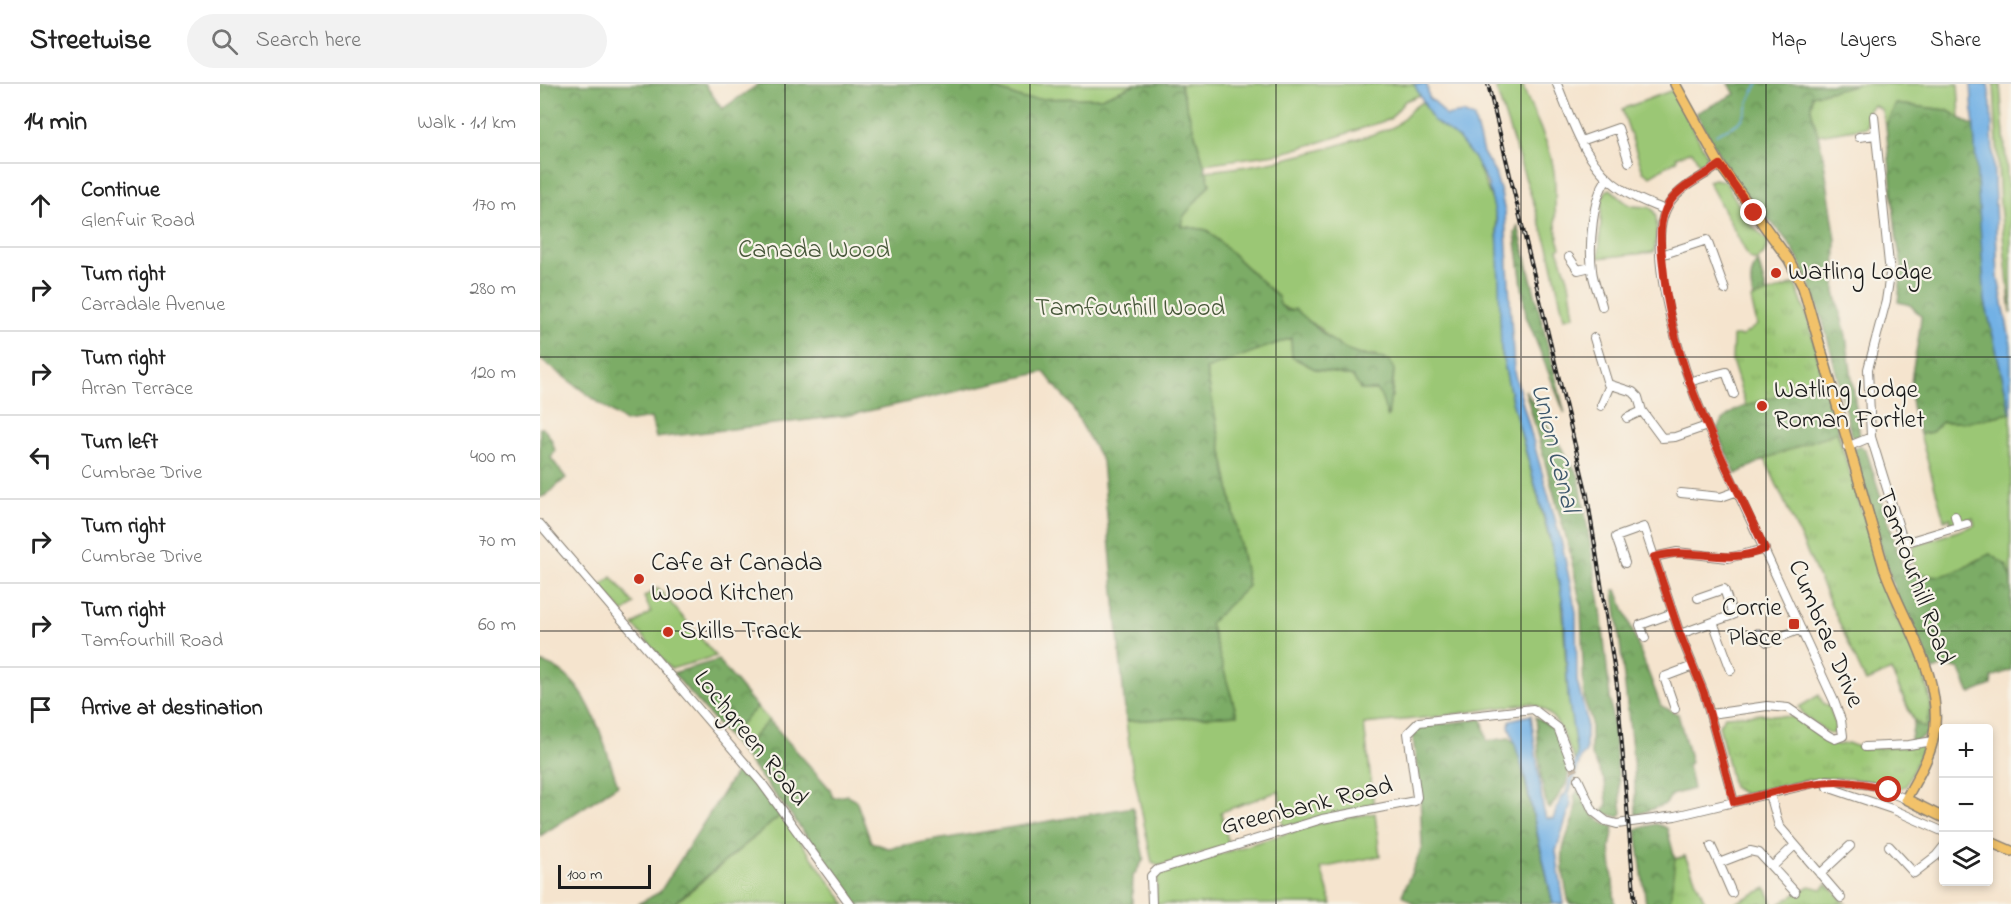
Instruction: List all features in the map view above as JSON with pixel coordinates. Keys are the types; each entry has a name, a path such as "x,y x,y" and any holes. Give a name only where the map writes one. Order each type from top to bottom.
{"main road":[{"name":"Tamfourhill Road","path":"1675,84 1720,165 1794,268 1809,306 1847,447 1895,599 1928,673 1935,720 1933,741 1906,799"},
{"path":"1906,799 1939,816"},
{"path":"1993,843 2011,851"}],"street":[{"path":"1557,84 1587,154 1607,179 1624,191 1665,210 1677,195 1720,165"},
{"path":"1874,116 1890,274 1886,301 1868,369 1871,437 1909,560"},
{"path":"1581,141 1618,128 1629,162"},
{"path":"1859,137 1876,135"},
{"path":"1602,306 1591,267 1595,201 1600,187 1607,179"},
{"name":"Cumbrae Drive","path":"1665,210 1662,221 1661,255 1672,332 1688,382 1834,701 1841,720 1842,736 1835,739 1829,736 1788,708 1767,706 1711,714"},
{"path":"1661,255 1707,240 1725,290"},
{"path":"1569,257 1578,270 1591,267"},
{"path":"1594,338 1605,379 1610,385 1633,392 1638,397 1642,411 1662,438 1675,437 1707,426"},
{"path":"1688,382 1726,372 1734,394"},
{"path":"1601,406 1610,385"},
{"path":"1627,418 1642,411"},
{"path":"1847,447 1871,437"},
{"path":"1682,493 1721,497 1738,491"},
{"path":"1955,516 1958,527"},
{"name":"Lochgreen Road","path":"540,524 761,782 850,904"},
{"path":"1904,543 1967,524"},
{"path":"1625,564 1616,537 1644,527 1680,634 1711,714 1734,802"},
{"path":"1654,557 1677,552 1728,558 1745,556 1765,549"},
{"path":"1680,634 1733,615 1724,589 1698,598"},
{"path":"1645,638 1640,625 1673,613"},
{"path":"1713,622 1731,670"},
{"path":"1758,633 1767,642 1801,629"},
{"path":"1675,709 1664,677 1693,666"},
{"name":"Greenbank Road","path":"1152,904 1151,876 1157,870 1322,819 1415,801 1417,797 1408,733 1419,722 1533,709 1558,728 1572,764"},
{"path":"1865,747 1909,745 1933,741"},
{"path":"1578,779 1593,811 1606,821 1617,824 1670,817 1827,780 1872,785 1906,799"},
{"path":"1827,780 1827,788 1893,809 1939,830"},
{"path":"1770,794 1779,826 1841,898"},
{"path":"1773,866 1795,845"},
{"path":"1711,846 1732,893"},
{"path":"1820,874 1850,846"},
{"path":"1889,846 1914,873 1939,852"},
{"path":"1719,863 1750,851 1759,853 1795,892"}],"green space":[{"path":"540,84 705,84 722,109 759,84 984,84 1023,99 1101,98 1136,84 1180,84 1210,184 1183,217 1181,226 1207,230 1278,297 1280,305 1287,311 1295,309 1330,339 1358,355 1390,361 1394,370 1388,418 1381,396 1376,390 1361,390 1353,377 1315,369 1292,357 1291,338 1206,369 1248,586 1210,623 1237,715 1126,721 1102,461 1070,404 1044,372 850,415 656,438 651,418 625,422 540,359"},
{"path":"984,84 1136,84 1101,98 1023,99"},
{"path":"1180,84 1414,84 1420,95 1405,101 1390,119 1324,141 1282,153 1204,164"},
{"path":"1502,84 1522,84 1549,149 1554,172 1556,220 1561,247 1558,249 1569,282 1574,316 1564,318 1549,250 1496,89"},
{"path":"1729,84 1858,84 1812,95 1811,109 1823,155 1836,240 1835,292 1846,336 1860,437 1852,437 1822,318 1793,250 1734,179 1696,113 1735,94"},
{"path":"1858,84 1958,84 1960,118 1947,110 1896,104 1886,126 1881,109 1873,105 1867,112 1867,127 1818,135 1811,109 1812,95"},
{"path":"1994,84 2000,84 2011,223 2011,314 2000,205"},
{"path":"1673,90 1711,163 1703,171 1692,151 1676,157 1677,160 1650,176 1643,172 1622,109"},
{"path":"1423,102 1433,120 1458,138 1476,161 1495,208 1500,271 1501,349 1512,401 1561,583 1568,696 1577,755 1575,762 1564,735 1554,719 1540,707 1531,703 1364,724 1374,806 1283,827 1279,791 1221,812 1229,845 1159,866 1152,863 1131,759 1126,721 1237,715 1209,622 1248,586 1206,368 1291,338 1292,357 1315,369 1353,377 1361,390 1376,390 1381,396 1392,397 1394,371 1375,355 1356,355 1330,340 1320,328 1280,305 1278,297 1207,230 1181,226 1183,217 1210,184 1206,171 1277,161 1346,143 1391,128"},
{"path":"1896,104 1947,110 1975,127 1985,301 2011,413 1968,422 1942,422 1932,432 1920,434 1911,401 1911,387 1921,316 1910,305 1898,302 1902,267 1896,235 1886,126"},
{"path":"1714,179 1725,181 1749,223 1768,241 1764,254 1755,261 1749,258 1708,181"},
{"path":"1610,189 1629,205 1652,209 1657,227 1654,252 1599,258 1602,199 1606,191"},
{"path":"1518,226 1565,414 1526,316 1515,233"},
{"path":"1758,261 1767,294 1795,284 1821,365 1853,489 1877,570 1892,610 1927,685 1932,717 1929,733 1910,744 1914,722 1891,670 1765,459 1736,474 1716,431 1720,423 1733,412 1773,397 1768,335 1752,292 1751,281"},
{"path":"1795,284 1808,319 1823,380 1746,406 1732,361 1733,336 1742,336 1757,325 1751,299"},
{"path":"1525,390 1579,476 1601,610 1622,813 1619,817 1603,813 1607,803 1605,782 1591,754 1591,719 1584,699 1581,606 1570,552"},
{"path":"2011,413 2011,580 1990,554 1946,576 1919,575 1911,555 1914,546 1975,525 1973,518 1950,524 1951,518 1944,520 1920,434 1932,432 1942,422 1968,422"},
{"path":"540,428 543,428 551,438 555,451 551,458 566,478 545,496 540,497"},
{"path":"1837,432 1893,611 1922,668 1931,705 1925,728 1915,722 1891,670 1866,682 1765,459"},
{"path":"1860,446 1866,450 1902,564 1926,575 1937,576 1957,571 1990,554 2007,566 2011,580 2011,670 1992,677 1991,685 1970,694 1959,668 1941,667 1933,670 1897,597 1854,449"},
{"path":"612,577 634,604 623,613 601,586"},
{"name":"Skills Track","path":"658,588 716,656 671,669 633,625 651,612 644,597"},
{"path":"1614,590 1617,590 1661,706 1678,714 1691,762 1688,766 1693,789 1671,795 1666,804 1636,815 1634,766"},
{"path":"718,660 757,707 728,737 673,673"},
{"path":"540,662 557,669 583,695 600,731 618,785 540,836"},
{"path":"1819,695 1824,705 1829,706 1836,725 1834,733 1830,734 1805,716 1799,707"},
{"path":"757,707 769,720 740,751 728,737"},
{"path":"1764,714 1798,718 1828,743 1839,745 1848,743 1863,749 1924,745 1906,786 1894,790 1876,783 1838,778 1800,781 1744,794 1733,787 1719,725 1725,716"},
{"path":"1536,717 1553,728 1570,767 1566,784 1550,809 1547,807 1541,778"},
{"path":"1482,719 1487,741 1509,738 1517,746 1553,904 1414,904 1402,895 1422,847 1420,790 1412,732 1415,727"},
{"path":"769,720 830,789 833,798 847,795 856,800 871,842 888,848 1133,807 1144,859 1133,876 1132,904 855,904 789,812 740,751"},
{"path":"739,767 781,815 673,904 638,904 660,892"},
{"path":"1578,790 1592,813 1601,821 1614,827 1610,847 1615,904 1569,904 1563,871 1563,851 1574,817 1574,796"},
{"path":"1375,813 1380,856 1321,868 1332,904 1156,904 1157,875 1162,872 1323,822"},
{"path":"781,815 846,904 673,904 682,898"},
{"path":"1656,824 1667,828 1675,859 1685,856 1706,904 1646,904 1636,829"},
{"path":"1685,856 1706,904 1670,904 1675,859"},
{"path":"1827,884 1846,904 1779,904 1809,886 1822,889"},
{"path":"1766,888 1773,904 1733,904"}],"water":[{"path":"1414,84 1427,84 1429,99 1435,102 1446,116 1463,113 1474,118 1483,153 1495,173 1505,213 1514,372 1562,544 1576,612 1577,681 1586,717 1586,752 1581,757 1569,795 1571,804 1556,851 1564,904 1553,904 1524,773 1509,726 1510,720 1531,715 1543,808 1546,818 1553,819 1561,798 1566,793 1577,755 1568,696 1564,608 1549,535 1512,401 1501,349 1497,221 1488,184 1476,161 1458,138 1433,120"},
{"path":"1971,84 1988,84 1991,105 1998,277 2011,345 2011,414 1985,301"}],"waterway":[{"path":"1716,134 1742,119 1752,93 1759,84"}],"tunnel":[{"path":"1572,764 1578,779"}],"railway":[{"path":"1488,84 1587,495 1617,685 1635,904"}],"place":[{"name":"Watling Lodge","path":"1776,273"},
{"name":"Watling Lodge Roman Fortlet","path":"1762,406"},
{"name":"Cafe at Canada Wood Kitchen","path":"639,579"},
{"name":"Corrie Place","path":"1794,624"},
{"name":"Skills Track","path":"668,632"}],"route":[{"path":"1754,213 1720,165 1689,185 1669,202 1662,221 1661,255 1672,332 1688,384 1765,549 1745,556 1728,558 1677,552 1654,557 1680,634 1704,693 1734,802 1827,780 1852,781 1889,790"}],"park label":[{"name":"Canada Wood","path":"814,251"},
{"name":"Tamfourhill Wood","path":"1130,309"}],"water label":[{"name":"Union Canal","path":"1554,448"}]}
